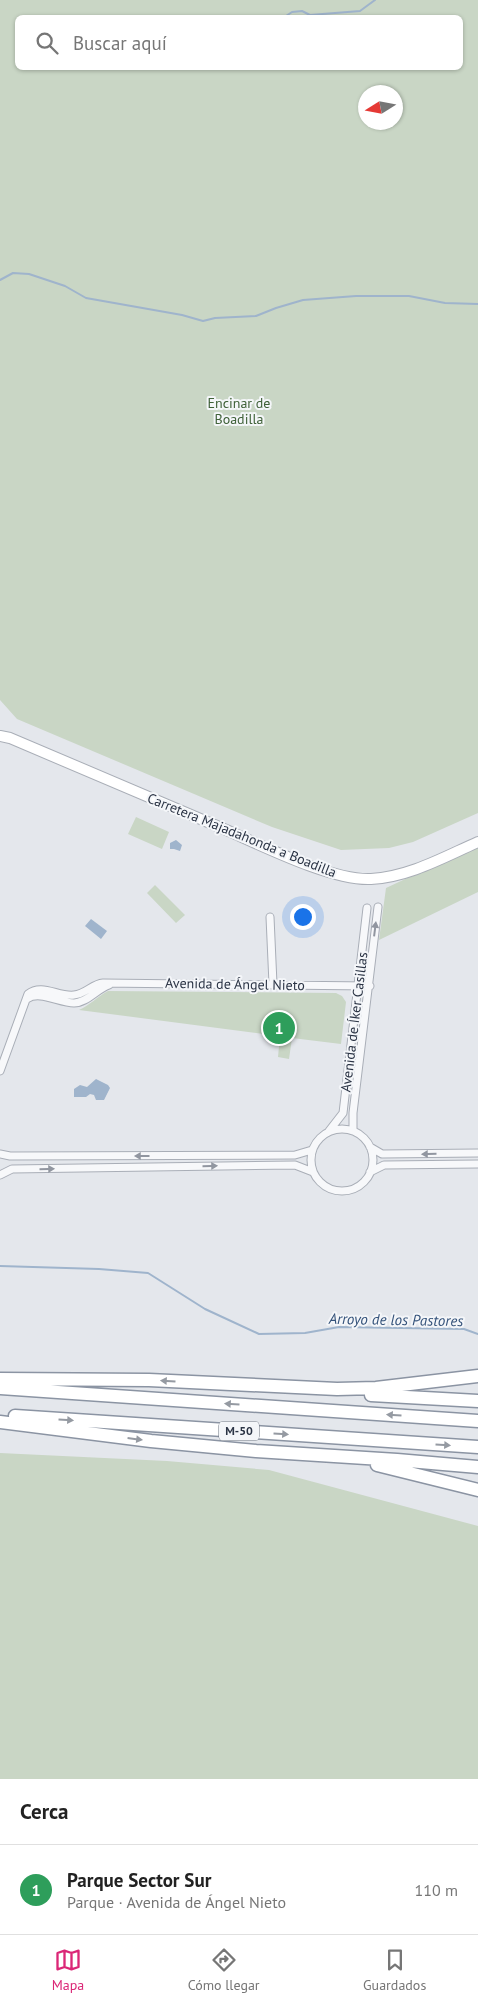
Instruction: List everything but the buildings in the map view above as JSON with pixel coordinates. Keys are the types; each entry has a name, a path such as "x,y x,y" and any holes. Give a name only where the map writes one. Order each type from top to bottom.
{"highway":[{"path":"0,1379 149,1380 286,1387 376,1388 478,1376"},
{"path":"286,1387 353,1394 478,1401"},
{"name":"M-50","path":"0,1388 478,1420"},
{"name":"M-50","path":"0,1415 478,1447"},
{"path":"0,1422 152,1441 356,1462 396,1469 478,1490"},
{"path":"290,1454 478,1467"}],"street":[{"name":"Carretera Majadahonda a Boadilla","path":"0,731 5,737 284,855 344,876 371,879 398,875 412,871 478,842"},
{"name":"Avenida de Íker Casillas","path":"353,1131 353,1113 370,986 378,907"},
{"name":"Avenida de Íker Casillas","path":"329,1131 343,1114 367,908"},
{"path":"270,917 273,984"},
{"name":"Avenida de Ángel Nieto","path":"0,1071 28,994 39,989 74,996 85,993 99,983 370,986"},
{"path":"341,1128 353,1131 363,1137 370,1147 373,1160 370,1172 364,1182 354,1189 342,1191 329,1189 320,1182 313,1172 310,1160 312,1150 319,1138 329,1131 341,1128"},
{"path":"370,1147 382,1154 478,1153"},
{"path":"0,1154 10,1156 295,1155 312,1150"},
{"path":"370,1172 384,1165 478,1164"},
{"path":"0,1175 12,1169 295,1165 313,1172"}],"green space":[{"name":"Encinar de Boadilla","path":"0,0 478,0 478,813 413,842 389,848 341,850 272,827 17,719 0,700"},
{"path":"136,817 169,832 162,849 128,834"},
{"path":"478,845 478,892 379,940 386,888"},
{"path":"155,885 185,915 176,923 147,893"},
{"path":"108,991 336,993 342,996 346,1002 341,1044 292,1038 289,1059 278,1057 280,1036 79,1010"},
{"path":"0,1453 167,1461 269,1470 478,1526 478,1779 0,1779"}],"water":[{"path":"176,840 182,845 180,851 170,849 170,843"},
{"path":"91,919 107,931 101,939 85,926"},
{"path":"96,1079 110,1088 104,1100 96,1100 94,1095 90,1094 86,1097 74,1097 74,1089 80,1085 87,1087"}],"waterway":[{"path":"310,15 360,11 375,0"},
{"path":"288,15 292,12 302,11 310,15"},
{"path":"0,280 13,273 29,274 65,286 86,298 182,315 203,321 215,318 256,316 303,300 356,296 409,296 445,303 478,304"},
{"name":"Arroyo de los Pastores","path":"0,1266 99,1269 148,1273 205,1309 259,1334 305,1333 339,1327 464,1329 478,1334"}],"place":[{"name":"Parque Sector Sur","path":"279,1028"}]}
